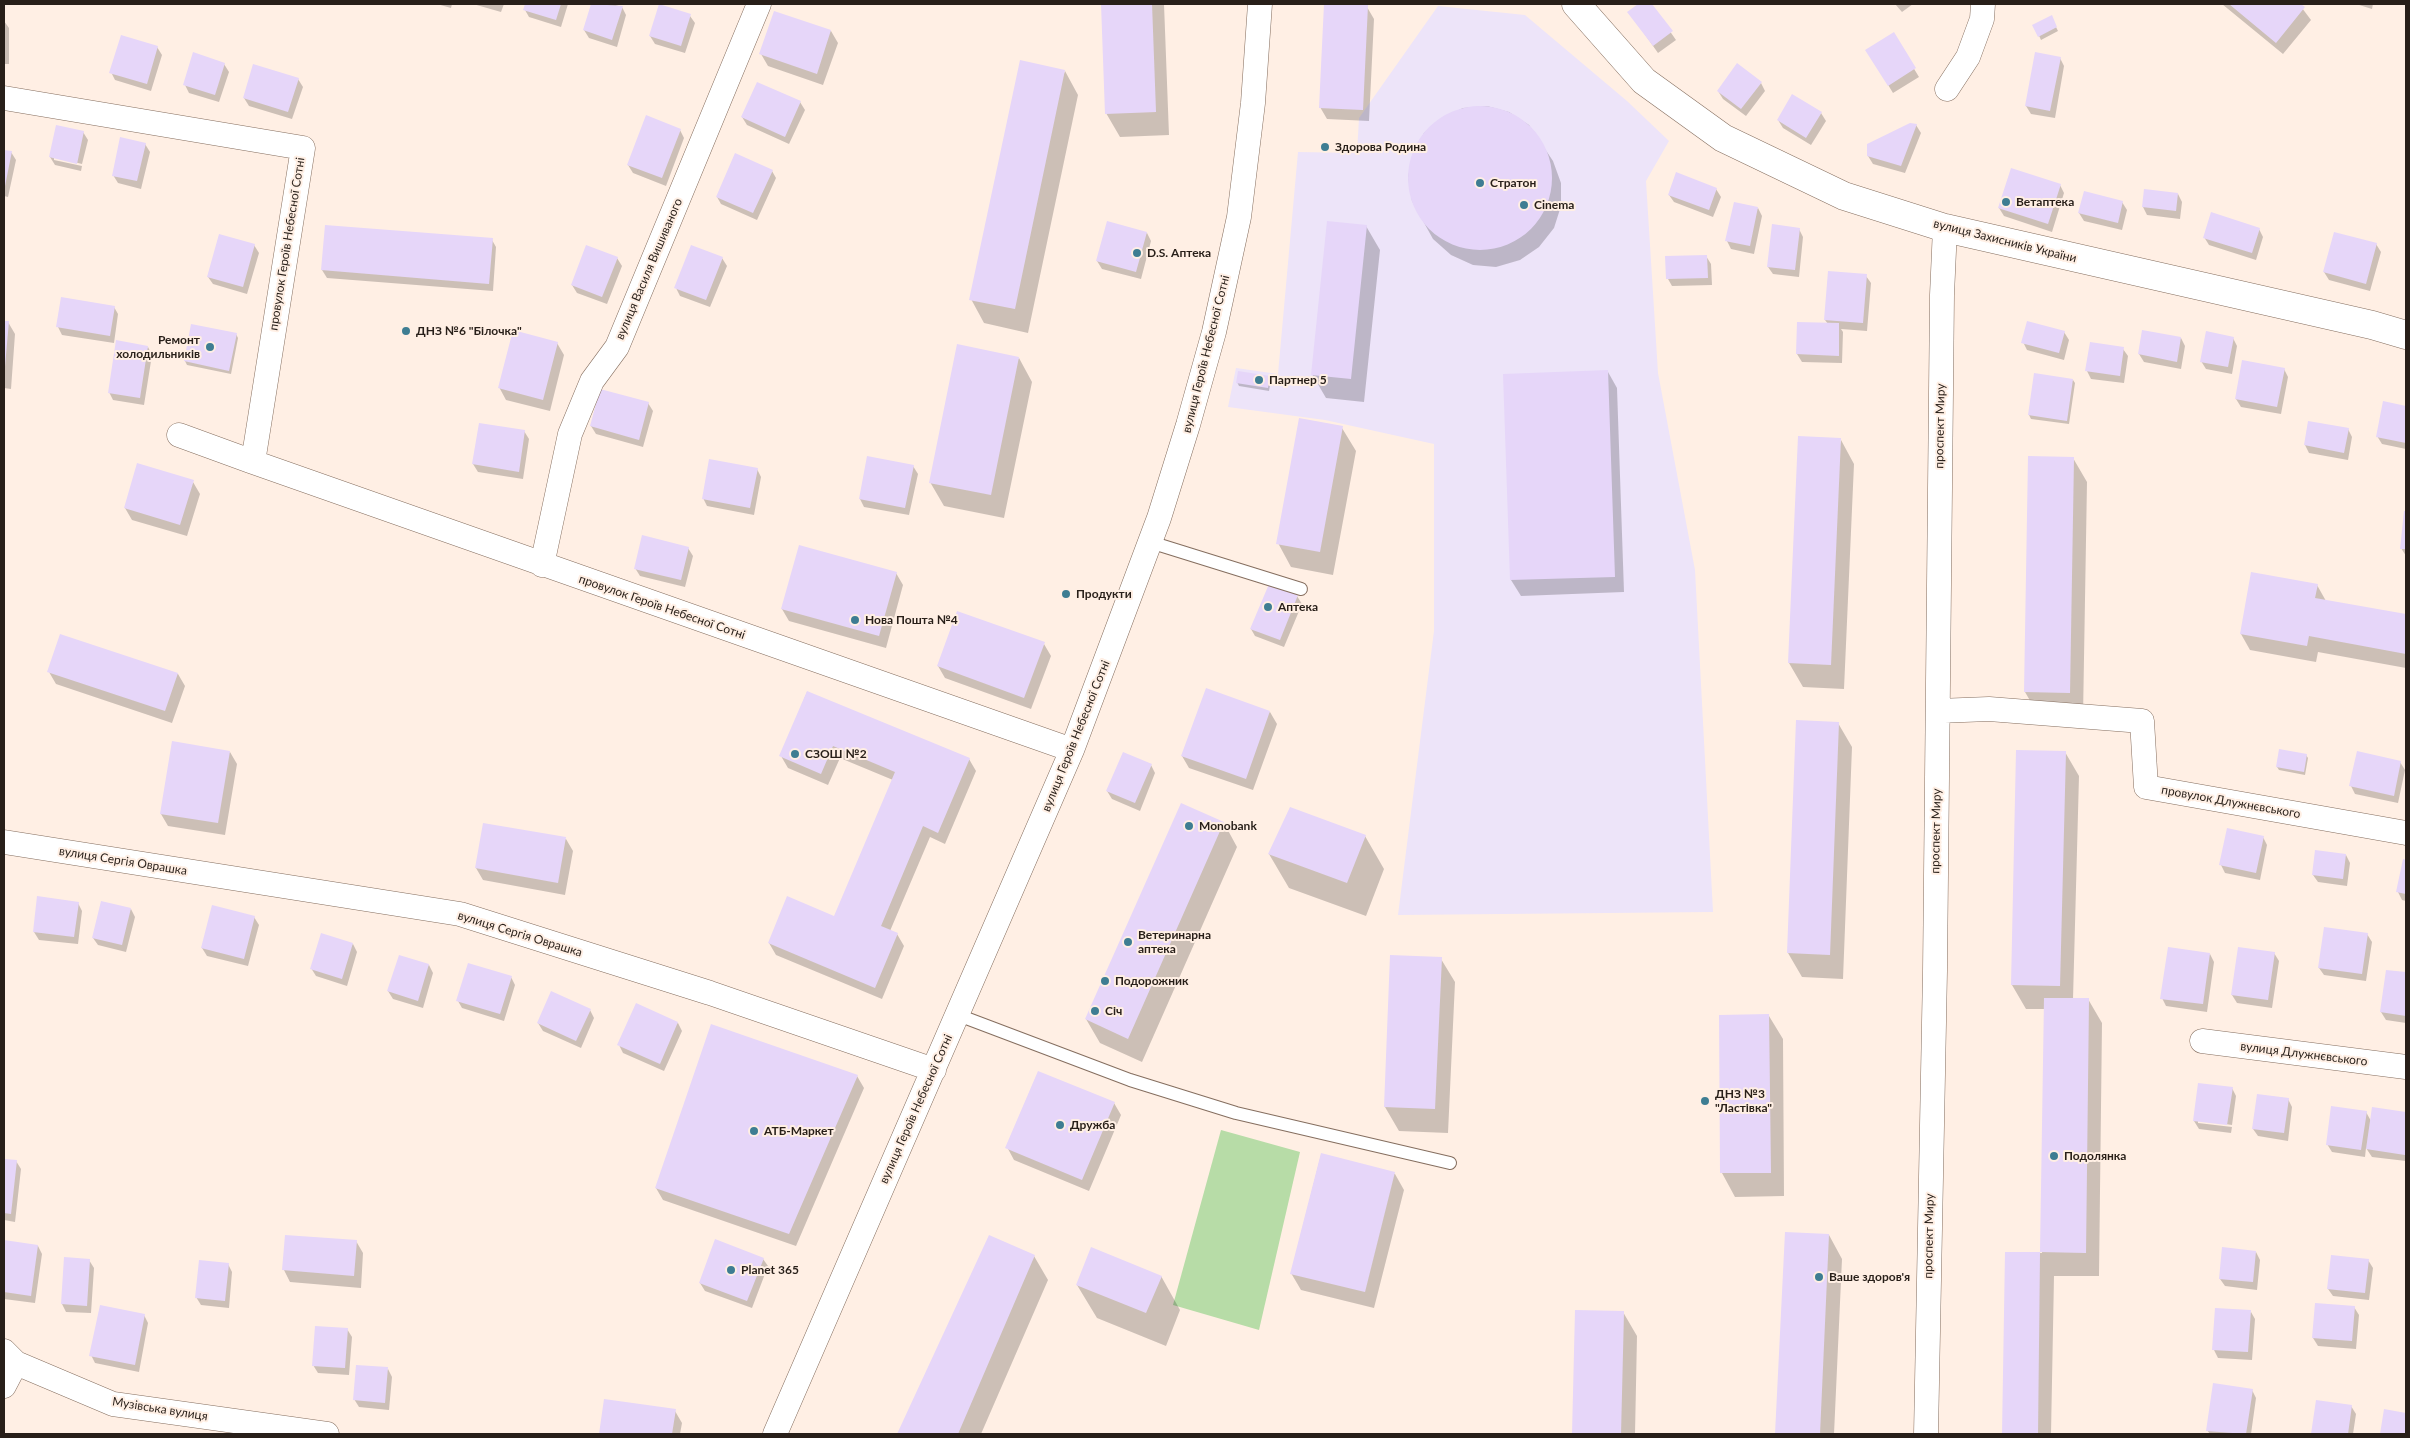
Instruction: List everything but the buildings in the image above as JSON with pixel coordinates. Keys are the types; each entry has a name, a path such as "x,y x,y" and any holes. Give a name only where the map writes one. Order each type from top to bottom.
{"main road":[{"name":"вулиця Захисників України","path":"1576,4 1644,81 1723,138 1844,196 1945,228 2363,323 2406,335"}],"street":[{"name":"вулиця Василя Вишиваного","path":"542,565 570,434 592,381 617,347 759,4"},
{"name":"вулиця Героїв Небесної Сотні","path":"775,1434 1072,750 1150,542 1191,416 1214,332 1239,217 1253,103 1260,4"},
{"path":"1948,89 1968,57 1982,18 1983,4"},
{"name":"провулок Героїв Небесної Сотні","path":"4,98 303,148 253,462"},
{"name":"проспект Миру","path":"1926,1434 1938,711 1942,295 1945,228"},
{"name":"провулок Героїв Небесної Сотні","path":"179,435 542,565 1072,750"},
{"name":"провулок Длужнєвського","path":"1938,711 1989,709 2142,721 2146,787 2406,833"},
{"name":"вулиця Сергія Оврашка","path":"4,842 460,914 710,993 934,1070"},
{"name":"вулиця Длужнєвського","path":"2202,1040 2406,1068"},
{"path":"4,1386 10,1357"},
{"name":"Музівська вулиця","path":"10,1357 114,1404 327,1434"}],"lane":[{"path":"1150,542 1301,589"},
{"path":"958,1014 1130,1080 1236,1113 1450,1163"}],"shaded area":[{"path":"1438,6 1525,15 1627,101 1669,141 1646,181 1658,373 1695,570 1713,912 1398,915 1434,631 1434,444 1325,420 1228,407 1236,368 1278,374 1298,152 1357,153 1359,118"}],"green space":[{"path":"1221,1130 1300,1152 1259,1330 1173,1305"}],"place":[{"name":"Здорова Родина","path":"1325,147"},
{"name":"Стратон","path":"1480,183"},
{"name":"Ветаптека","path":"2006,202"},
{"name":"Cinema","path":"1524,205"},
{"name":"D.S. Аптека","path":"1137,253"},
{"name":"ДНЗ №6 \"Білочка\"","path":"406,331"},
{"name":"Ремонт холодильників","path":"210,347"},
{"name":"Партнер 5","path":"1259,380"},
{"name":"Продукти","path":"1066,594"},
{"name":"Аптека","path":"1268,607"},
{"name":"Нова Пошта №4","path":"855,620"},
{"name":"СЗОШ №2","path":"795,754"},
{"name":"Monobank","path":"1189,826"},
{"name":"Ветеринарна аптека","path":"1128,942"},
{"name":"Подорожник","path":"1105,981"},
{"name":"Січ","path":"1095,1011"},
{"name":"ДНЗ №3 \"Ластівка\"","path":"1705,1101"},
{"name":"Дружба","path":"1060,1125"},
{"name":"АТБ-Маркет","path":"754,1131"},
{"name":"Подолянка","path":"2054,1156"},
{"name":"Planet 365","path":"731,1270"},
{"name":"Ваше здоров'я","path":"1819,1277"}]}
